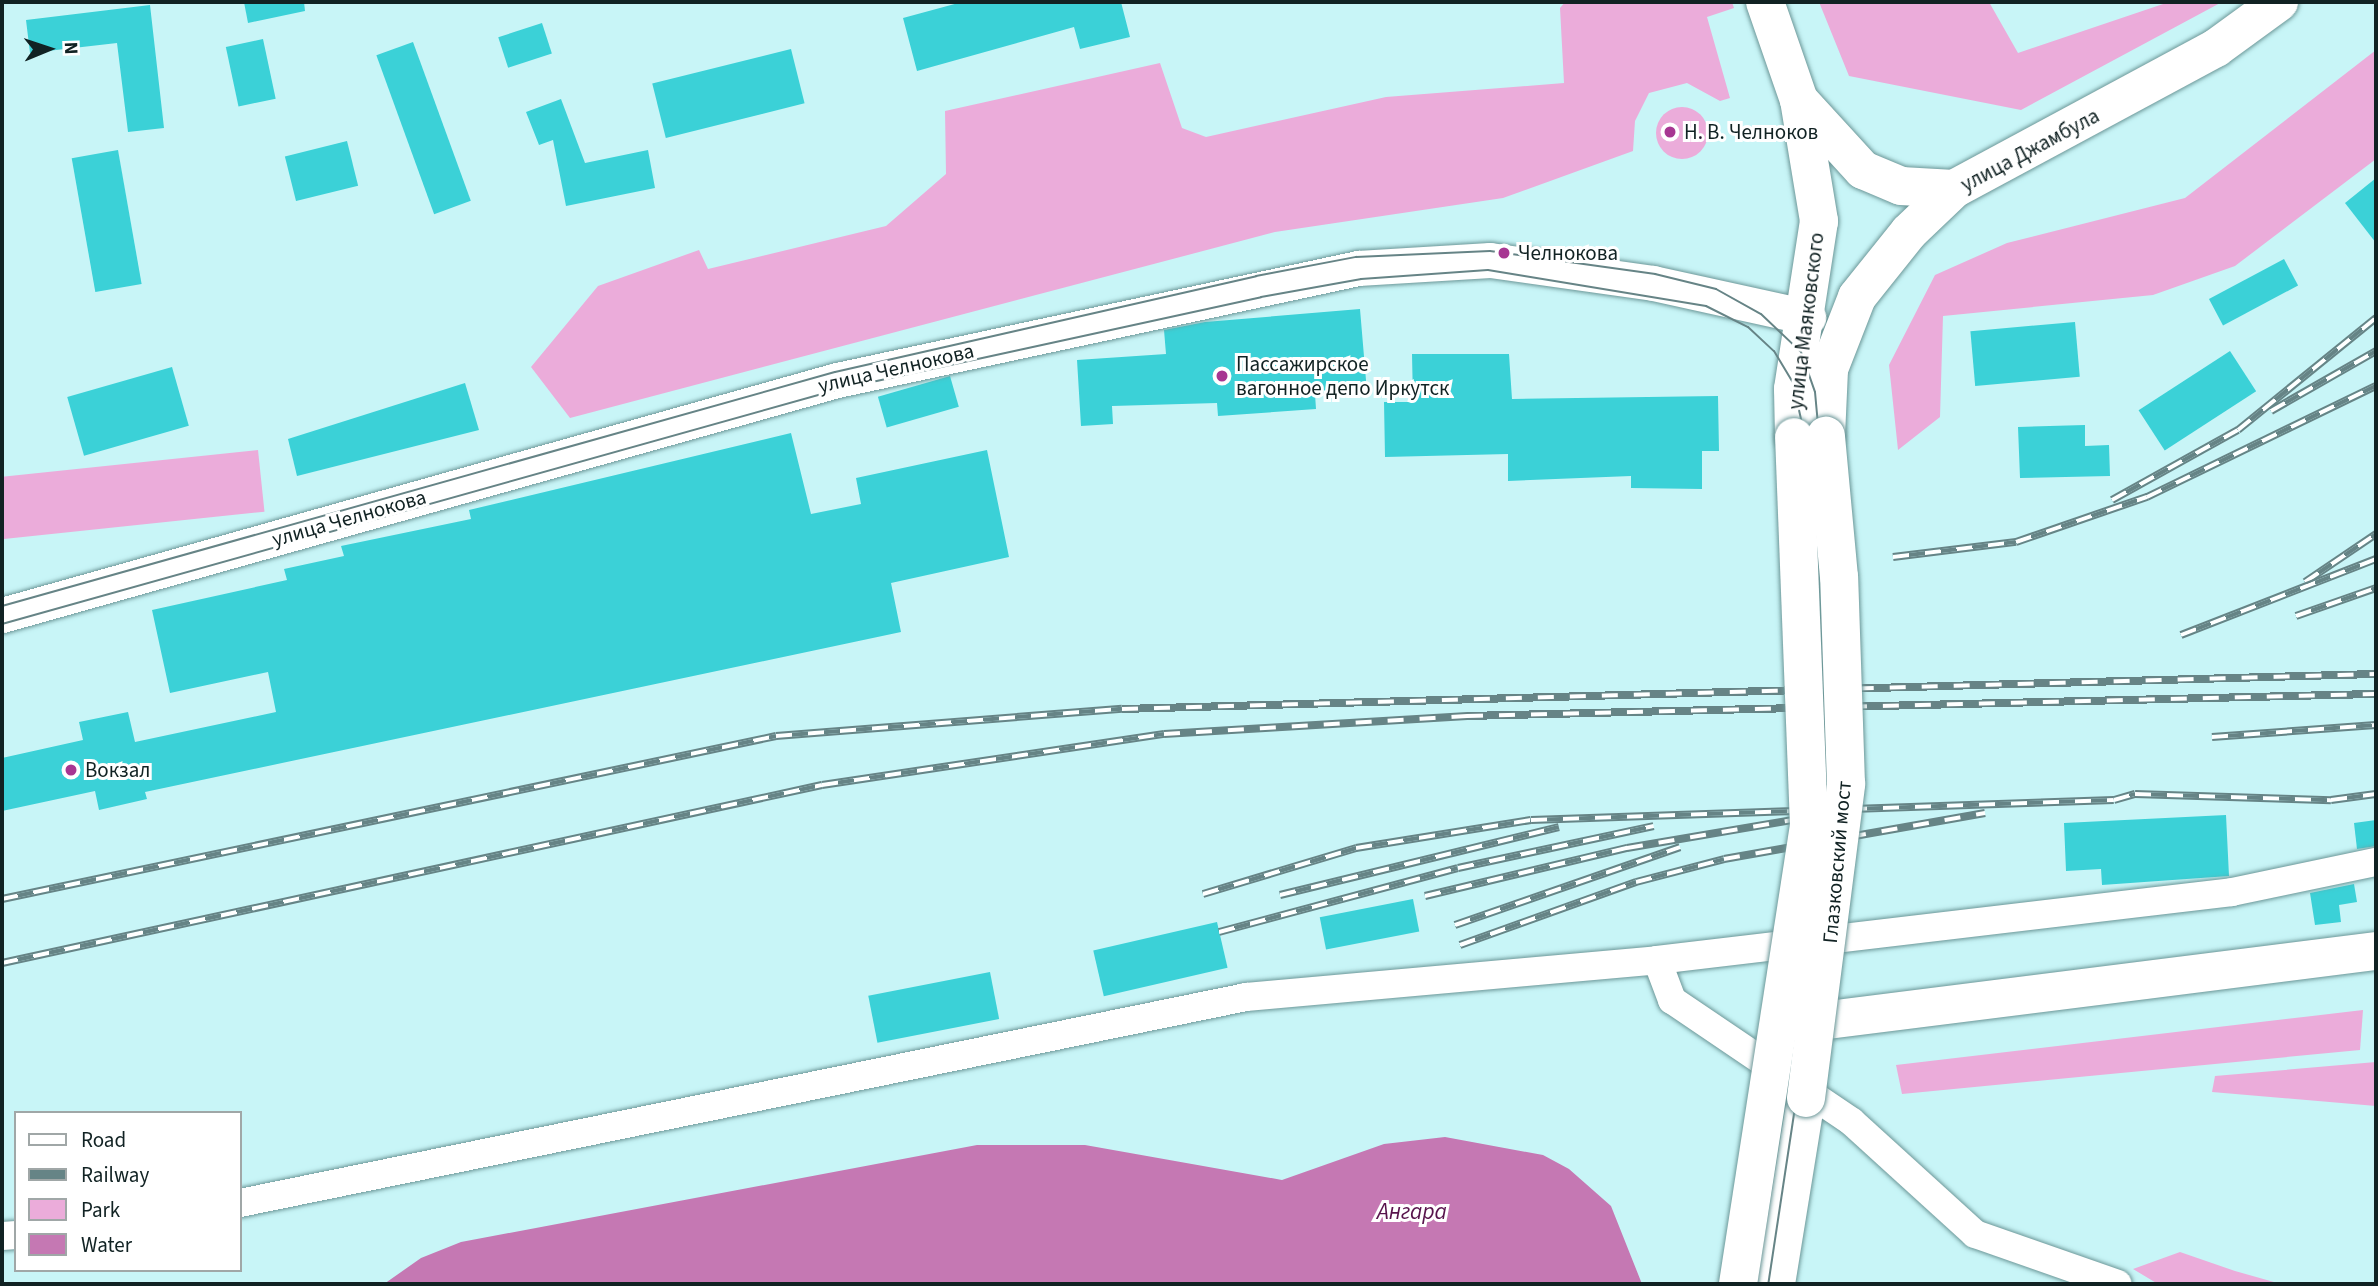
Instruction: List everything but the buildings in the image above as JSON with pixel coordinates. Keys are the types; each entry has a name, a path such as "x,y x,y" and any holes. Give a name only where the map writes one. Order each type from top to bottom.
{"main road":[{"name":"улица Маяковского","path":"1765,2 1799,100 1819,221 1808,317 1793,389 1810,437"},
{"name":"улица Джамбула","path":"1810,437 1831,364 1857,297 1954,189 2216,48 2279,2"},
{"path":"1799,100 1863,170 1901,186 1954,189"},
{"path":"1808,317 1831,364"},
{"name":"Глазковский мост","path":"1776,1284 1820,1021 1846,784 1839,577 1810,437"},
{"name":"Глазковский мост","path":"1738,1284 1809,826 1810,437"},
{"path":"1820,1021 2369,952"}],"street":[{"name":"улица Челнокова","path":"2,615 837,380 1358,268 1490,260 1653,283 1808,317"},
{"path":"242,1203 1247,996 1657,960 2232,891 2376,862"},
{"path":"1657,960 1672,1000 1852,1122 1975,1234 2118,1284"}],"green space":[{"path":"1565,2 1732,2 1734,8 1707,17 1730,98 1720,101 1687,83 1649,93 1635,121 1633,151 1503,198 1275,232 570,418 531,367 598,286 699,250 708,269 886,226 946,174 945,111 1160,63 1182,128 1206,137 1386,97 1564,83 1560,8"},
{"path":"1819,2 1989,2 2018,53 2169,2 2222,2 2021,110 1849,76"},
{"path":"2376,50 2376,159 2235,266 2153,295 1943,316 1940,417 1898,450 1889,365 1935,275 2007,243 2185,198"},
{"path":"1682,107 1692,109 1700,115 1706,123 1706,143 1700,151 1692,157 1682,159 1672,157 1664,151 1658,143 1656,133 1658,123 1664,115 1672,109"},
{"path":"258,450 264,512 4,539 2,477"},
{"path":"2363,1010 2360,1050 1902,1094 1896,1065"},
{"path":"2376,1062 2376,1106 2212,1092 2215,1076"},
{"path":"2180,1252 2281,1284 2158,1284 2133,1269"}],"water":[{"name":"Ангара","path":"1445,1137 1543,1155 1569,1169 1611,1206 1642,1284 384,1284 421,1258 461,1242 977,1145 1085,1145 1282,1180 1384,1144"}],"tram line":[{"path":"2,606 835,372 1256,276 1356,257 1490,251 1655,274 1716,289 1761,314 1801,352 1815,392 1832,578 1838,823 1768,1284"},
{"path":"2,624 840,389 1261,297 1361,279 1488,270 1706,306 1748,327 1774,351 1793,383 1805,437 1814,578 1820,821 1749,1284"}],"railway":[{"path":"2112,500 2238,430 2376,318"},
{"path":"2271,411 2376,351"},
{"path":"1893,557 2016,542 2147,497 2376,386"},
{"path":"2305,582 2376,534"},
{"path":"2181,635 2376,559"},
{"path":"2296,616 2376,588"},
{"path":"2,899 776,736 1122,709 2376,674"},
{"path":"2,963 822,785 1164,734 1467,716 2376,694"},
{"path":"2212,737 2376,725"},
{"path":"1203,894 1356,848 1531,820 2114,800 2135,794 2331,800 2376,794"},
{"path":"1460,945 1636,882 1724,859 1985,813"},
{"path":"1425,896 1627,848 1792,820"},
{"path":"1219,932 1458,868 1654,826"},
{"path":"1280,895 1559,827"},
{"path":"1455,925 1680,847"}],"place":[{"name":"Н. В. Челноков","path":"1670,132"},
{"name":"Челнокова","path":"1504,253"},
{"name":"Пассажирское вагонное депо Иркутск","path":"1222,376"},
{"name":"Вокзал","path":"71,770"}]}
